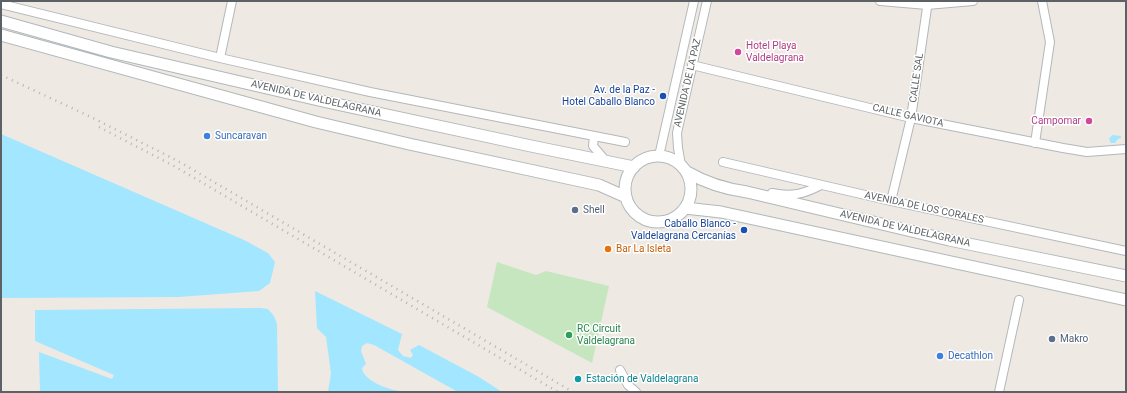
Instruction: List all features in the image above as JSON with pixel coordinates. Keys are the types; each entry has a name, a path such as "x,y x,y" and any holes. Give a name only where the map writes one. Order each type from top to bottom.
{"main road":[{"name":"AVENIDA DE VALDELAGRANA","path":"1,21 111,52 327,102 634,167"},
{"name":"AVENIDA DE VALDELAGRANA","path":"1,35 316,122 598,185 626,197"},
{"path":"659,156 674,160 684,169 690,180 691,190 690,199 685,208 670,220 661,222 651,221 642,217 634,211 626,197 628,176 634,167 641,161 659,156"},
{"name":"AVENIDA DE VALDELAGRANA","path":"684,169 701,180 725,189 747,192 949,240 1126,276"},
{"path":"685,208 726,213 1126,300"}],"street":[{"path":"220,58 232,1"},
{"name":"AVENIDA DE LA PAZ","path":"659,156 694,1"},
{"name":"AVENIDA DE LA PAZ","path":"684,169 678,148 677,133 707,1"},
{"path":"880,1 928,3 973,1"},
{"path":"1036,143 1050,42 1042,1"},
{"name":"CALLE SAL","path":"891,201 911,118 928,3"},
{"path":"1,4 220,58 370,92 626,142"},
{"name":"CALLE GAVIOTA","path":"692,65 911,118 1036,143 1087,152 1126,149"},
{"path":"594,136 593,146 605,160"},
{"name":"AVENIDA DE LOS CORALES","path":"723,162 891,201 1126,251"},
{"path":"747,192 762,191 781,195 806,193 821,185"},
{"path":"999,392 1019,300"},
{"path":"620,370 628,385 636,392"}],"green space":[{"name":"RC Circuit Valdelagrana","path":"497,262 536,275 546,271 609,286 592,363 487,307"}],"water":[{"path":"1,134 244,240 268,253 275,262 270,283 259,291 179,297 1,298"},
{"path":"1112,135 1121,136 1121,138 1115,143 1111,143 1109,139"},
{"path":"315,291 402,334 398,350 403,356 411,358 413,355 410,350 419,345 479,377 502,392 458,392 374,345 367,343 362,346 361,351 366,364 362,368 367,377 378,384 397,391 418,392 328,392 331,373 326,337 317,328"},
{"path":"268,309 274,316 277,324 278,392 40,392 39,352 112,379 114,375 35,341 35,310"}],"railway":[{"path":"1,75 91,117 178,161 573,392"},
{"path":"99,127 174,166 558,392"}],"place":[{"name":"Hotel Playa Valdelagrana","path":"738,52"},
{"name":"Av. de la Paz - Hotel Caballo Blanco","path":"663,96"},
{"name":"Campomar","path":"1089,121"},
{"name":"Suncaravan","path":"207,136"},
{"name":"Shell","path":"575,210"},
{"name":"Caballo Blanco - Valdelagrana Cercanías","path":"744,230"},
{"name":"Bar La Isleta","path":"608,249"},
{"name":"RC Circuit Valdelagrana","path":"569,335"},
{"name":"Makro","path":"1052,339"},
{"name":"Decathlon","path":"940,356"},
{"name":"Estación de Valdelagrana","path":"578,379"}]}
